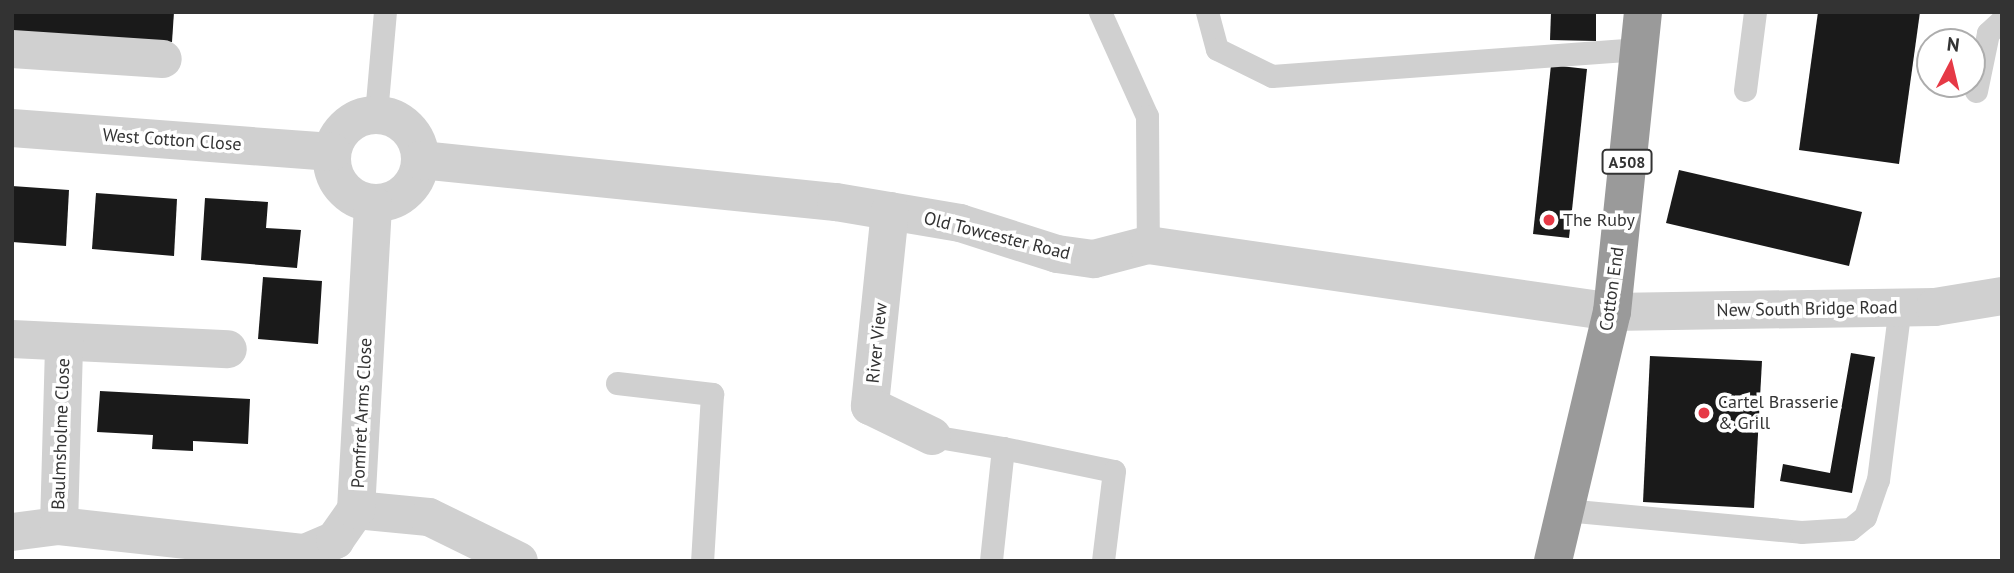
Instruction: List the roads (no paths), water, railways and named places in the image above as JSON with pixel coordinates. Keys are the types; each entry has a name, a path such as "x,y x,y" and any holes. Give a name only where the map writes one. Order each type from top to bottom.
{"highway":[{"name":"Cotton End","path":"1553,561 1612,312 1641,31"}],"street":[{"path":"12,49 163,59"},
{"path":"376,114 394,118 407,127 421,160 409,190 397,199 373,204 346,193 334,176 331,152 344,127 376,114"},
{"name":"West Cotton Close","path":"12,128 331,152"},
{"name":"Old Towcester Road","path":"421,160 890,211 960,223 1057,254 1094,258 1148,244 1612,312"},
{"name":"Pomfret Arms Close","path":"12,531 59,526 305,553 335,540 356,510 373,204"},
{"name":"River View","path":"890,211 870,406 932,436"},
{"name":"New South Bridge Road","path":"1612,312 1935,307 2002,296"},
{"name":"Baulmsholme Close","path":"12,340 228,349"},
{"name":"Baulmsholme Close","path":"59,526 64,342"},
{"path":"356,510 429,517 519,561"}],"lane":[{"path":"376,114 385,12"},
{"path":"1100,12 1147,116 1148,244"},
{"path":"1207,12 1217,49 1272,76 1641,31"},
{"path":"1745,90 1755,12"},
{"path":"1986,43 1988,33 2002,20"},
{"path":"1565,510 1801,532 1850,529 1865,517 1878,480 1900,307"},
{"path":"617,383 712,394 702,561"},
{"path":"932,436 1114,471 1103,561"},
{"path":"991,561 1003,448"}],"place":[{"name":"The Ruby","path":"1549,220"},
{"name":"Cartel Brasserie & Grill","path":"1704,413"}]}
